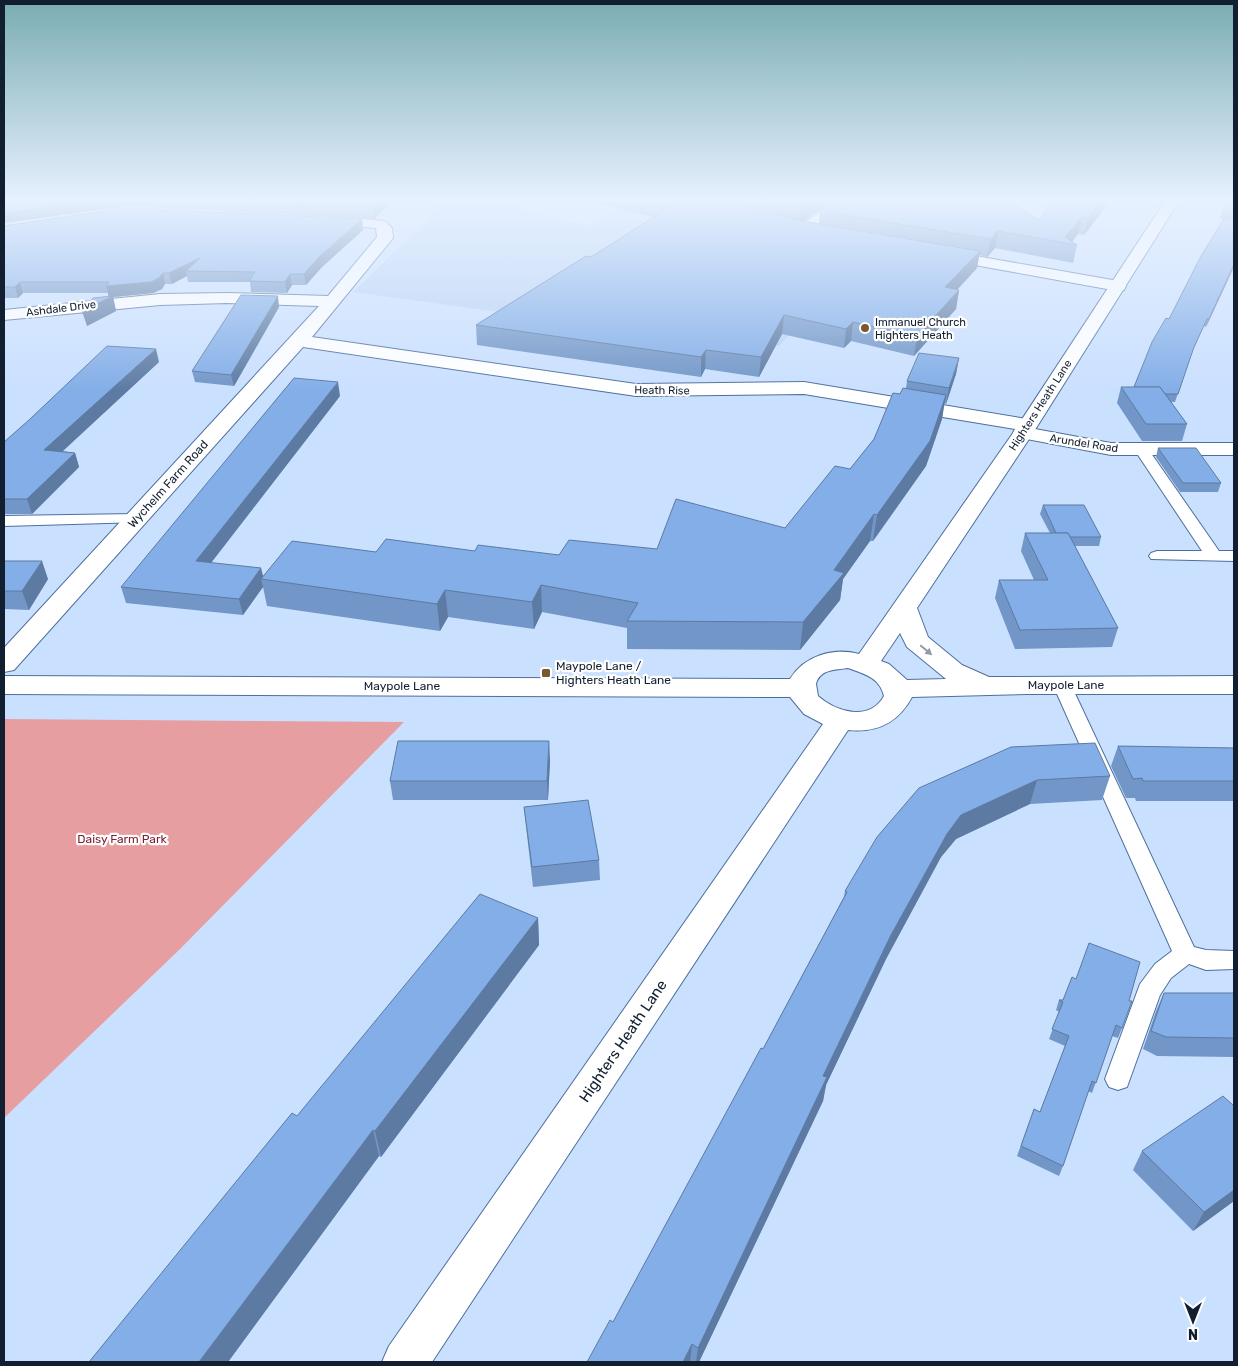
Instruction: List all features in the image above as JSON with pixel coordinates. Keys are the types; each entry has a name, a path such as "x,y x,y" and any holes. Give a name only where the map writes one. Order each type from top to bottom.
{"street":[{"path":"330,301 362,265"},
{"path":"998,265 1118,286"},
{"name":"Highters Heath Lane","path":"866,664 1025,429 1132,265"},
{"name":"Ashdale Drive","path":"4,315 98,303 152,300 212,298 330,301"},
{"name":"Wychelm Farm Road","path":"4,664 299,341 330,301"},
{"name":"Heath Rise","path":"299,341 636,390 804,388 1025,429"},
{"name":"Arundel Road","path":"1025,429 1111,449 1234,449"},
{"path":"904,607 916,641 952,672 983,686"},
{"path":"850,660 881,670 892,679 898,689 899,699 895,708 885,715 872,720 840,720 825,715 812,707 804,698 801,688 802,678 810,670 821,664 850,660"},
{"name":"Maypole Lane","path":"898,689 1062,684 1234,685"},
{"name":"Maypole Lane","path":"4,685 683,686 801,688"},
{"name":"Highters Heath Lane","path":"405,1362 840,720"}],"lane":[{"path":"1141,449 1214,556"},
{"path":"4,521 136,519"},
{"path":"1157,556 1234,556"},
{"path":"1062,684 1185,954 1206,960 1234,960"},
{"path":"1118,1079 1149,991 1164,971 1185,954"}],"shaded area":[{"path":"382,265 858,265 779,346 683,337 353,292"}],"green space":[{"name":"Daisy Farm Park","path":"4,719 404,722 179,950 4,1118"}],"building":[{"path":"4,265 186,265 169,273 163,273 159,278 151,282 106,286 109,282 20,282 15,287 4,287"},
{"path":"193,265 312,265 304,274 290,274 285,282 249,281 255,272 186,271"},
{"path":"572,265 967,265 945,287 959,290 917,336 853,322 846,329 784,315 761,357 706,350 701,357 476,325"},
{"path":"1197,265 1234,265 1194,347 1178,394 1165,394 1160,387 1134,387 1152,342 1166,318 1169,319"},
{"path":"241,295 278,296 231,375 192,371"},
{"path":"113,296 82,311 93,298"},
{"path":"107,346 156,349 44,450 75,453 27,499 4,499 4,442"},
{"path":"919,353 959,358 949,388 907,381"},
{"path":"294,378 338,382 196,561 261,568 239,599 121,587"},
{"path":"1121,387 1160,387 1187,424 1146,424"},
{"path":"903,388 946,395 930,441 877,515 874,514 834,570 844,573 803,622 627,621 638,603 541,585 532,602 445,590 437,604 261,579 292,541 376,552 386,539 475,551 478,545 559,555 569,540 657,549 676,499 785,528 835,466 850,469 874,439 893,393 900,394"},
{"path":"1158,448 1196,448 1221,483 1183,483"},
{"path":"1043,505 1084,505 1101,537 1070,537 1068,533 1056,533"},
{"path":"1025,533 1068,533 1118,628 1020,630 999,580 1048,580"},
{"path":"4,561 42,561 22,591 4,591"},
{"path":"398,741 549,741 547,781 390,781"},
{"path":"1095,743 1110,776 1037,780 961,815 947,834 891,935 823,1076 827,1077 698,1348 692,1344 683,1362 587,1362 610,1320 613,1322 761,1048 763,1049 847,892 845,891 877,837 919,788 1011,747"},
{"path":"1118,746 1234,748 1234,781 1143,781 1142,778 1133,779"},
{"path":"588,800 599,860 532,867 524,807"},
{"path":"480,894 538,918 375,1131 373,1130 199,1362 89,1362 292,1113 297,1116"},
{"path":"1089,943 1140,962 1129,1001 1132,1001 1122,1028 1116,1025 1096,1083 1092,1081 1063,1166 1021,1146 1034,1109 1040,1112 1069,1036 1052,1029 1063,1002 1059,1000 1063,1000 1072,977 1076,979"},
{"path":"1164,993 1234,993 1234,1038 1166,1037 1151,1031"},
{"path":"1223,1096 1234,1106 1234,1190 1204,1212 1142,1151"}],"place":[{"name":"Immanuel Church Highters Heath","path":"865,328"},
{"name":"Maypole Lane / Highters Heath Lane","path":"546,673"}]}
